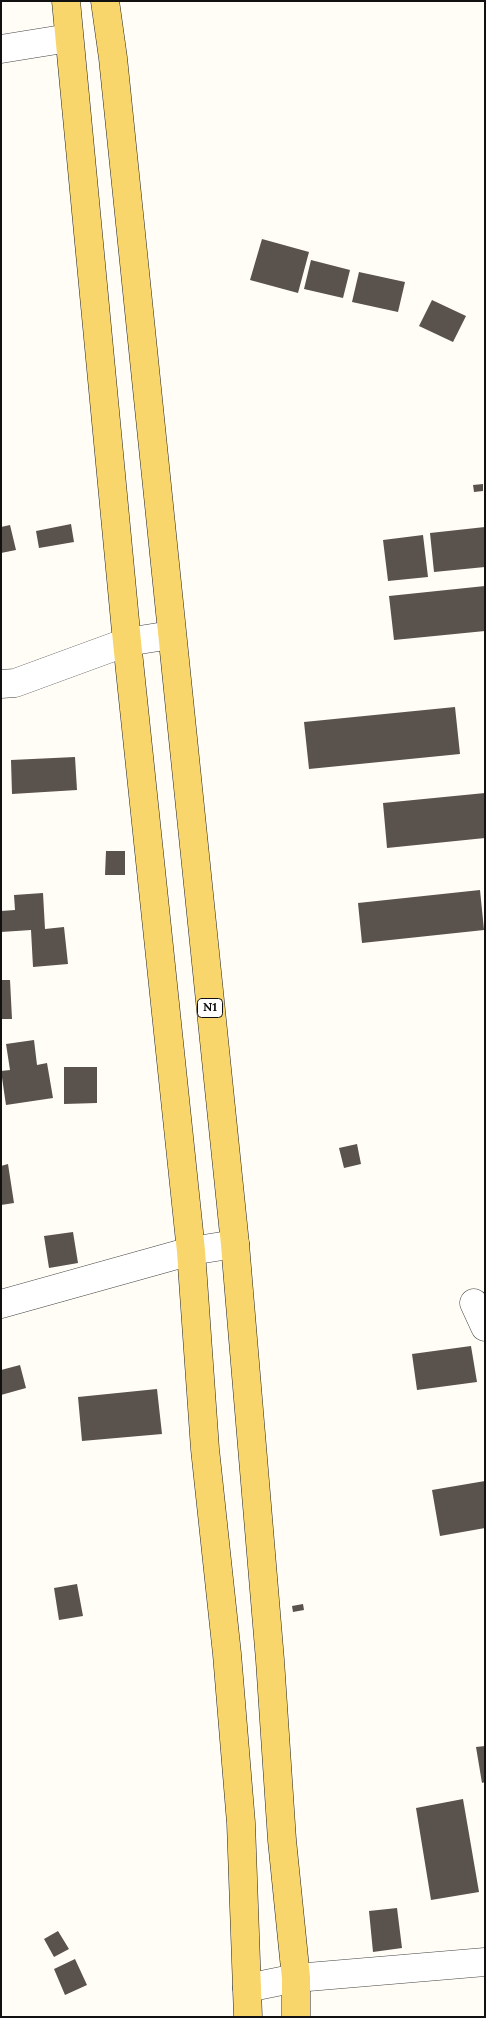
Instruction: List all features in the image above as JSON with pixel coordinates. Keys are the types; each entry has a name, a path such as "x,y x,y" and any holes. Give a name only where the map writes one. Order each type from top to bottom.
{"main road":[{"path":"66,1 127,642 191,1251 205,1449 227,1654 238,1793 248,2017"},
{"name":"N1","path":"105,1 113,58 235,1244 268,1640 282,1840 296,1978 296,2017"}],"street":[{"path":"1,49 69,38"},
{"path":"6,681 127,642 171,635"},
{"path":"1,1304 191,1251 235,1244"},
{"path":"247,1988 296,1978 485,1962"}],"building":[{"path":"262,239 309,252 298,293 250,280"},
{"path":"311,260 350,270 343,298 304,289"},
{"path":"359,272 405,282 398,312 352,302"},
{"path":"432,300 466,316 453,342 419,326"},
{"path":"483,484 483,491 474,492 473,485"},
{"path":"71,524 74,542 39,548 36,531"},
{"path":"10,525 16,550 1,553 1,527"},
{"path":"485,527 485,567 434,572 430,533"},
{"path":"423,535 428,577 388,581 383,540"},
{"path":"485,586 485,631 394,640 389,596"},
{"path":"455,707 460,754 309,769 304,722"},
{"path":"75,757 77,790 12,794 11,760"},
{"path":"485,793 485,838 387,848 383,803"},
{"path":"106,851 125,851 125,875 105,875"},
{"path":"480,890 484,930 362,943 358,903"},
{"path":"43,893 45,929 64,927 68,964 33,967 31,930 1,932 1,911 15,910 14,895"},
{"path":"1,980 10,980 12,1019 1,1019"},
{"path":"34,1040 37,1065 47,1063 53,1098 6,1105 1,1071 10,1070 6,1044"},
{"path":"64,1067 97,1067 97,1103 64,1104"},
{"path":"357,1144 361,1164 344,1168 339,1148"},
{"path":"8,1164 14,1203 1,1205 1,1166"},
{"path":"73,1232 78,1263 49,1268 44,1236"},
{"path":"471,1346 477,1382 417,1390 412,1354"},
{"path":"20,1365 26,1388 1,1395 1,1370"},
{"path":"157,1389 162,1434 82,1441 78,1397"},
{"path":"485,1481 485,1528 440,1536 432,1490"},
{"path":"77,1584 83,1616 59,1620 54,1588"},
{"path":"303,1604 304,1610 293,1612 292,1606"},
{"path":"485,1746 485,1782 482,1783 476,1747"},
{"path":"463,1799 479,1892 431,1900 416,1808"},
{"path":"397,1908 402,1948 373,1952 369,1911"},
{"path":"58,1931 69,1949 54,1957 44,1939"},
{"path":"75,1959 87,1985 65,1995 54,1969"}]}
